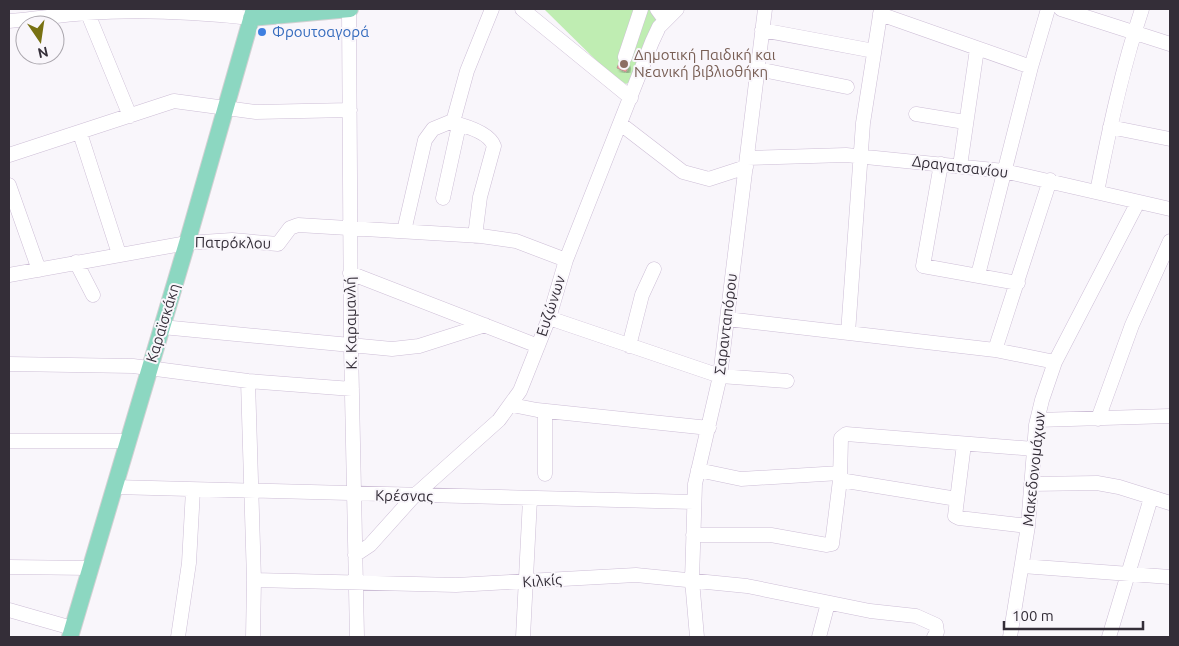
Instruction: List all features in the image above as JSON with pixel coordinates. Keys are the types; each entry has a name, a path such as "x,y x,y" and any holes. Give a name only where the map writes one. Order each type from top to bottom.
{"main road":[{"path":"252,14 349,9"},
{"name":"Καραϊσκάκη","path":"71,633 187,243 252,14"}],"street":[{"name":"Κ. Καραμανλή","path":"349,9 350,273 357,637"},
{"path":"443,198 467,72 492,9"},
{"path":"523,9 631,98"},
{"path":"625,57 641,9"},
{"name":"Ευζώνων","path":"355,555 370,545 414,496 500,420 512,405 520,391 549,318 566,260 622,125 661,14 677,9"},
{"name":"Σαρανταπόρου","path":"697,637 692,580 694,502 698,470 720,376 765,9"},
{"path":"978,275 1048,9"},
{"path":"1061,9 1170,44"},
{"path":"1097,192 1110,126 1134,32 1142,9"},
{"path":"9,21 86,11 252,14"},
{"path":"86,11 130,116"},
{"path":"848,333 864,115 881,11 1031,68"},
{"path":"762,30 874,51"},
{"path":"960,166 977,49"},
{"path":"758,68 847,87"},
{"path":"9,155 174,101 256,112 350,110"},
{"path":"916,114 965,122"},
{"path":"404,231 425,140 431,131 440,125 456,123 488,138 494,146 480,197 475,236"},
{"name":"Δραγατσανίου","path":"622,125 683,172 709,179 746,162 819,155 861,156 1004,171 1170,209"},
{"path":"1110,126 1170,139"},
{"path":"80,132 119,254"},
{"path":"941,164 922,264 925,268 978,275 1018,283"},
{"path":"995,350 1050,180"},
{"path":"9,184 39,270"},
{"name":"Μακεδονομάχων","path":"1009,634 1028,526 1037,420 1055,362 1138,202"},
{"name":"Πατρόκλου","path":"9,275 187,243 232,240 278,244 290,228 298,225 475,236 516,241 566,260"},
{"path":"1098,419 1132,325 1170,241"},
{"path":"76,262 93,295"},
{"path":"628,346 642,295 654,269"},
{"path":"350,273 538,346"},
{"path":"549,318 720,376 788,381"},
{"path":"727,319 995,350 1055,362"},
{"path":"162,327 392,349 411,348 484,325"},
{"path":"9,364 150,367 248,380 352,389"},
{"path":"248,380 254,580 253,637"},
{"path":"512,405 545,411 709,428"},
{"path":"545,411 545,474"},
{"path":"1037,420 1170,416"},
{"path":"693,535 771,536 830,545 833,542 840,476 841,438 846,434 1034,449"},
{"path":"9,441 128,441"},
{"path":"964,444 954,516 1028,526"},
{"path":"698,470 741,479 840,476 957,499"},
{"path":"1031,484 1097,483 1119,487 1170,503"},
{"name":"Κρέσνας","path":"114,488 694,502"},
{"path":"178,637 189,563 193,490"},
{"path":"1109,637 1151,498"},
{"path":"523,637 530,499"},
{"path":"1022,566 1170,577"},
{"path":"9,567 90,568"},
{"name":"Κιλκίς","path":"254,580 456,585 636,575 747,586 886,614 926,619 937,628 934,637"},
{"path":"819,637 828,603"},
{"path":"9,610 71,633"}],"green space":[{"path":"544,9 669,9 633,80 626,84 610,74"}],"building":[{"path":"619,63 629,65 626,72 617,68"}],"place":[{"name":"Φρουτοαγορά","path":"262,32"},
{"name":"Δημοτική Παιδική και Νεανική βιβλιοθήκη","path":"624,64"}]}
